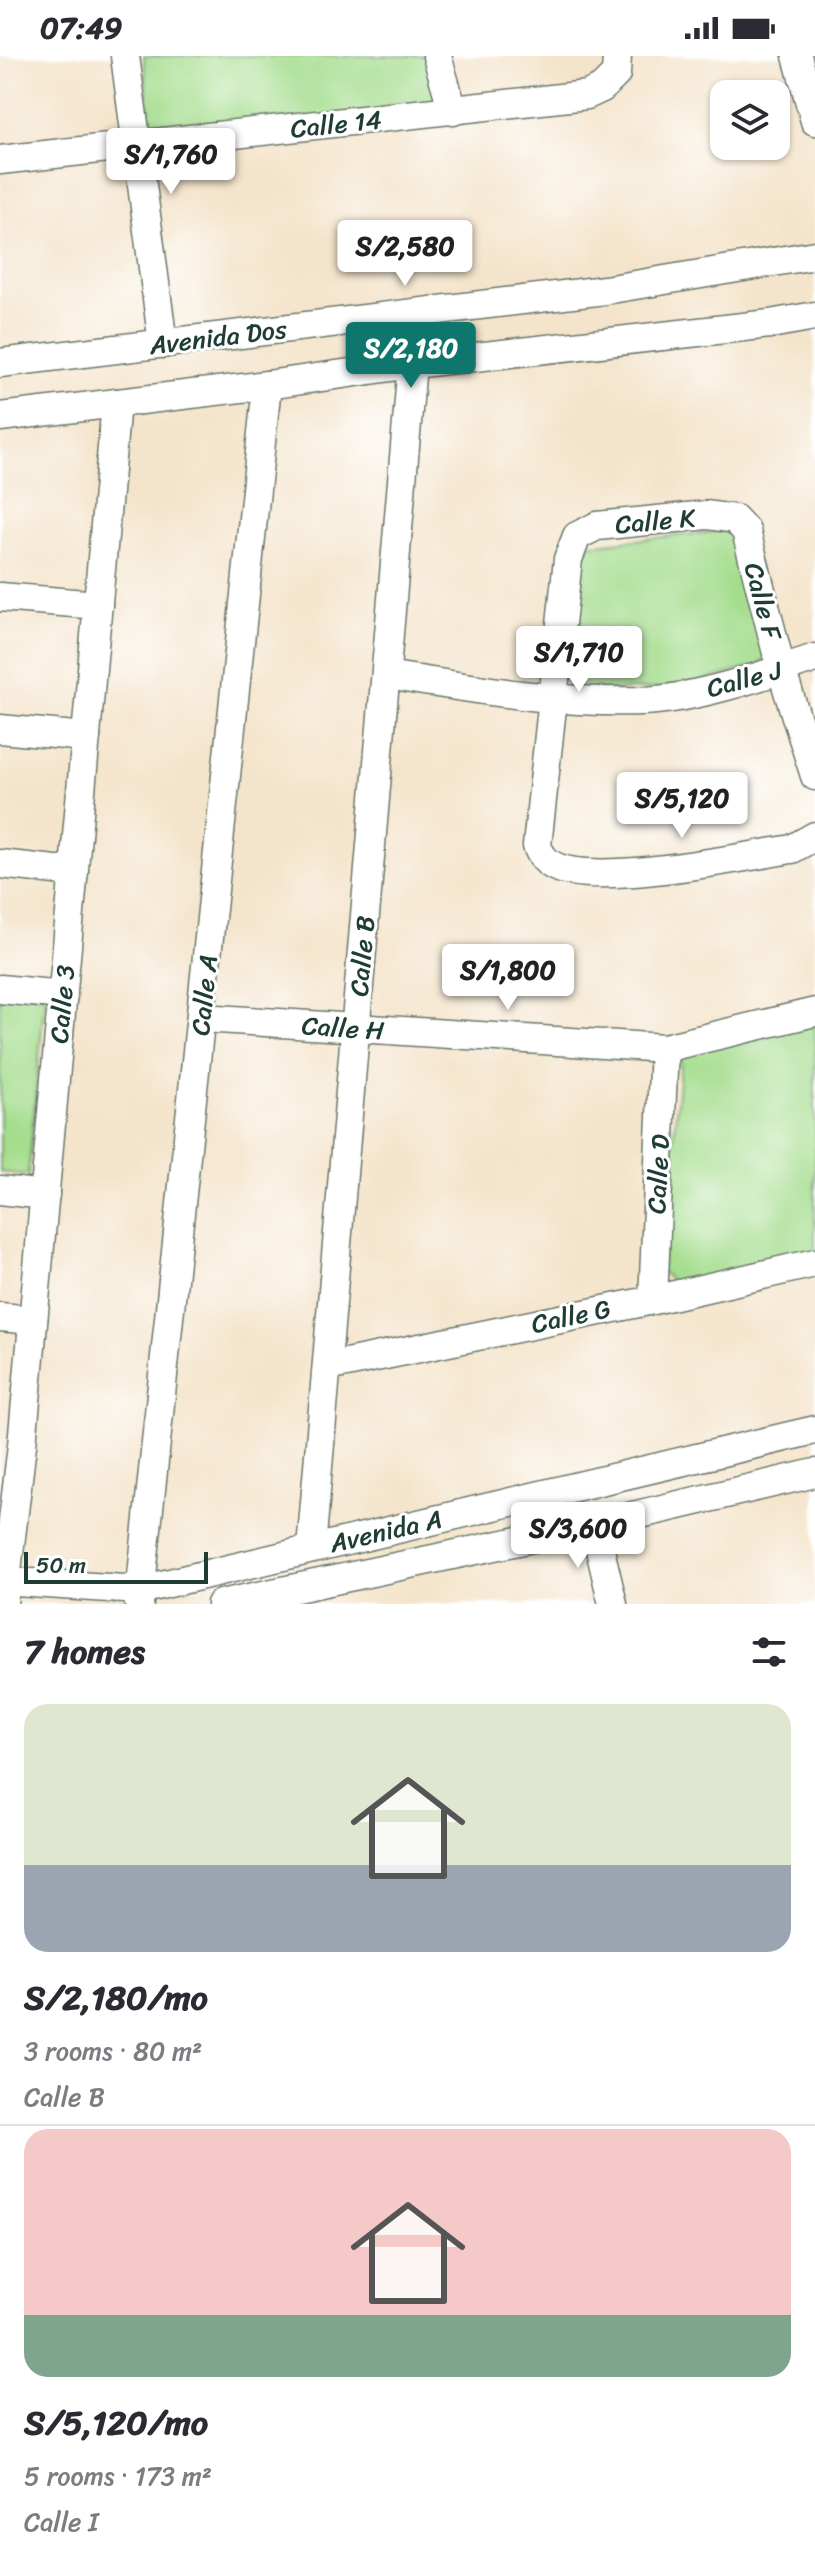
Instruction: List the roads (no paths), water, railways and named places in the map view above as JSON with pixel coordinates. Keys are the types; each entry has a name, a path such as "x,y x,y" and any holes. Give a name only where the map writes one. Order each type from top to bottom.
{"street":[{"path":"125,56 163,344"},
{"path":"437,56 453,111"},
{"path":"797,56 815,121"},
{"name":"Calle 14","path":"0,160 587,95 602,88 617,65"},
{"name":"Avenida Dos","path":"0,363 605,290 815,255"},
{"name":"Avenida Dos","path":"0,417 412,364 770,324 815,316"},
{"name":"Calle B","path":"311,1549 412,364"},
{"name":"Calle A","path":"140,1597 267,385"},
{"name":"Calle 3","path":"3,1589 11,1444 33,1320 116,403"},
{"name":"Calle K","path":"552,700 568,559 577,536 597,526 707,515 735,519"},
{"name":"Calle F","path":"735,519 746,531 781,669 815,776"},
{"path":"0,597 98,605"},
{"name":"Calle J","path":"386,675 552,700 645,701 699,691 815,658"},
{"path":"552,700 537,846 546,860 562,869 609,874 792,849 815,836"},
{"path":"0,729 86,737"},
{"path":"0,864 74,872"},
{"path":"0,989 63,995"},
{"name":"Calle H","path":"202,1018 664,1048 815,1012"},
{"name":"Calle D","path":"653,1300 664,1048"},
{"path":"0,1190 45,1195"},
{"name":"Calle G","path":"327,1367 653,1300 815,1263"},
{"path":"0,1317 33,1320"},
{"name":"Avenida A","path":"3,1589 140,1597 311,1549 815,1430"},
{"name":"Avenida A","path":"221,1604 594,1525 815,1473"},
{"path":"594,1525 613,1604"}]}
